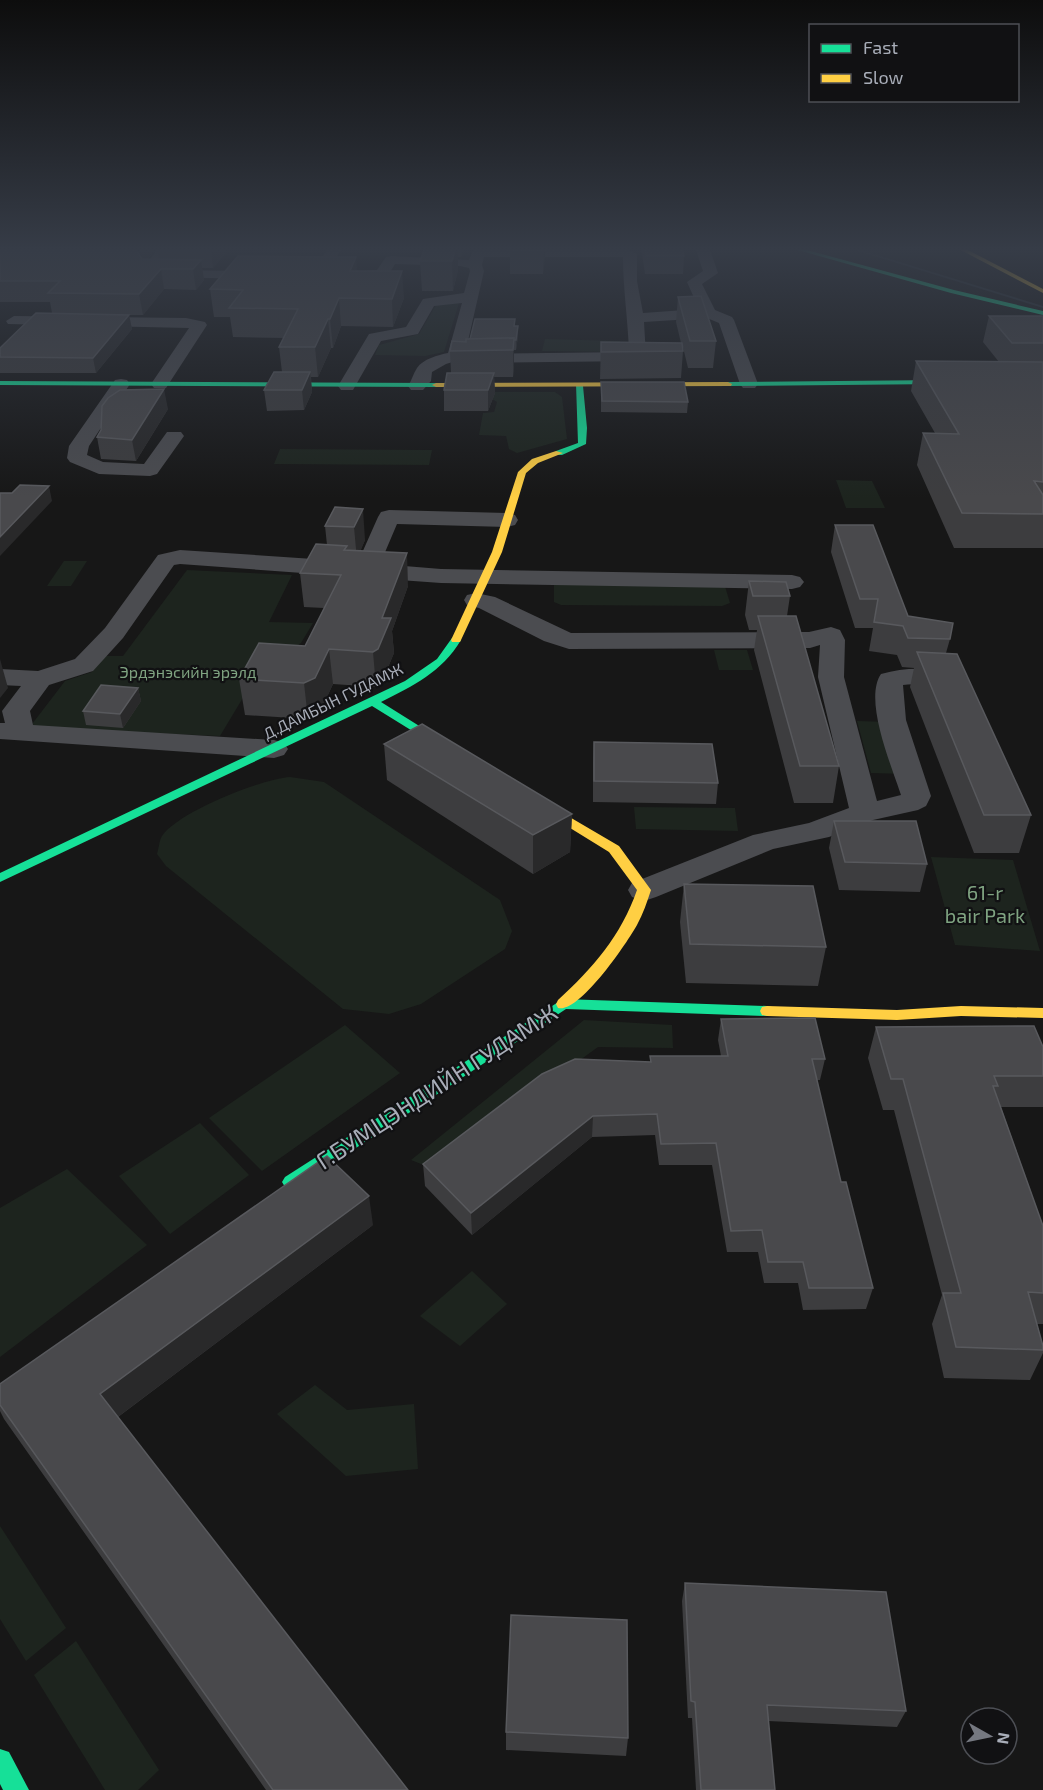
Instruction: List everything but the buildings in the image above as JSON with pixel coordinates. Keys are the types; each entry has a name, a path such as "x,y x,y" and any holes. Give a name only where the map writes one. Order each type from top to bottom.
{"main road":[{"path":"0,383 579,386 1043,381"},
{"name":"Д.ДАМБЫН ГУДАМЖ","path":"0,878 373,702 421,677 450,653 486,577 522,472 528,464 575,449 582,444 583,428 579,386"},
{"path":"373,702 462,757"},
{"path":"523,794 614,849 644,890 640,906 618,948 593,978 563,1004"},
{"name":"Г.БУМЦЭНДИЙН ГУДАМЖ","path":"282,1189 383,1119 563,1004 897,1015 961,1011 1041,1017"},
{"path":"0,1761 17,1790"}],"street":[{"path":"160,384 195,331"},
{"path":"347,386 375,337 412,331"},
{"path":"417,386 422,381 424,370 456,356 462,331"},
{"path":"447,358 638,356 637,331"},
{"path":"730,331 749,384"},
{"path":"121,384 79,446 77,458 99,468 150,470 174,436"},
{"path":"366,570 389,517 507,520"},
{"path":"0,677 40,679 84,665 114,633 166,560 180,556 441,576 792,582"},
{"path":"476,600 486,602 553,636 569,641 810,640 826,636 835,649 830,666 831,677 865,812"},
{"path":"644,890 764,843 818,830 865,812 907,804 915,800 916,796 889,708 886,690 890,680 899,676 951,680"},
{"path":"40,679 16,711 11,732 274,749"}],"green space":[{"path":"421,331 451,331 444,352 425,356 375,355 379,345 419,334"},
{"path":"545,339 620,341 620,352 542,351"},
{"path":"489,392 555,392 562,397 567,439 517,453 509,449 506,436 479,435 483,413 494,412 497,402 489,397"},
{"path":"280,449 432,450 429,465 274,464"},
{"path":"836,480 872,481 885,508 846,508"},
{"path":"64,561 87,561 71,586 47,586"},
{"name":"Эрдэнэсийн эрэлд","path":"187,570 292,575 269,622 313,623 301,643 256,676 220,736 29,728 65,681 92,672 104,656 123,656"},
{"path":"554,582 724,583 730,603 722,606 561,605 554,602"},
{"path":"714,650 747,650 753,670 719,670"},
{"path":"857,721 891,722 905,774 871,773"},
{"path":"290,777 324,782 500,900 512,931 505,949 421,1004 389,1014 343,1009 166,866 157,854 162,836 171,827 202,807 241,790"},
{"path":"634,807 735,808 738,831 636,829"},
{"name":"61-r bair Park","path":"931,857 1013,860 1040,951 955,945"},
{"path":"584,1020 672,1025 673,1048 598,1047 431,1168 411,1160"},
{"path":"345,1025 400,1073 262,1171 209,1118"},
{"path":"200,1123 249,1175 170,1234 119,1176"},
{"path":"67,1169 147,1245 0,1357 0,1208"},
{"path":"472,1271 507,1304 460,1346 420,1316"},
{"path":"315,1385 347,1410 414,1404 418,1469 346,1476 277,1414"},
{"path":"0,1526 66,1628 26,1661 0,1619"},
{"path":"76,1641 159,1770 138,1790 105,1790 34,1675"}],"traffic: fast":[{"path":"728,384 1043,381"},
{"path":"0,383 436,385"},
{"path":"559,453 582,444 583,428 579,386"},
{"path":"0,878 397,690 420,677 441,661 456,640"},
{"path":"373,702 452,751"},
{"path":"291,1182 563,1004 767,1011"},
{"path":"0,1761 17,1790"}],"traffic: slow":[{"path":"436,385 728,384"},
{"path":"456,640 497,552 522,472 535,461 559,453"},
{"path":"532,799 614,849 644,890 631,923 612,953 563,1004"},
{"path":"767,1011 897,1015 961,1011 1043,1013"}]}
